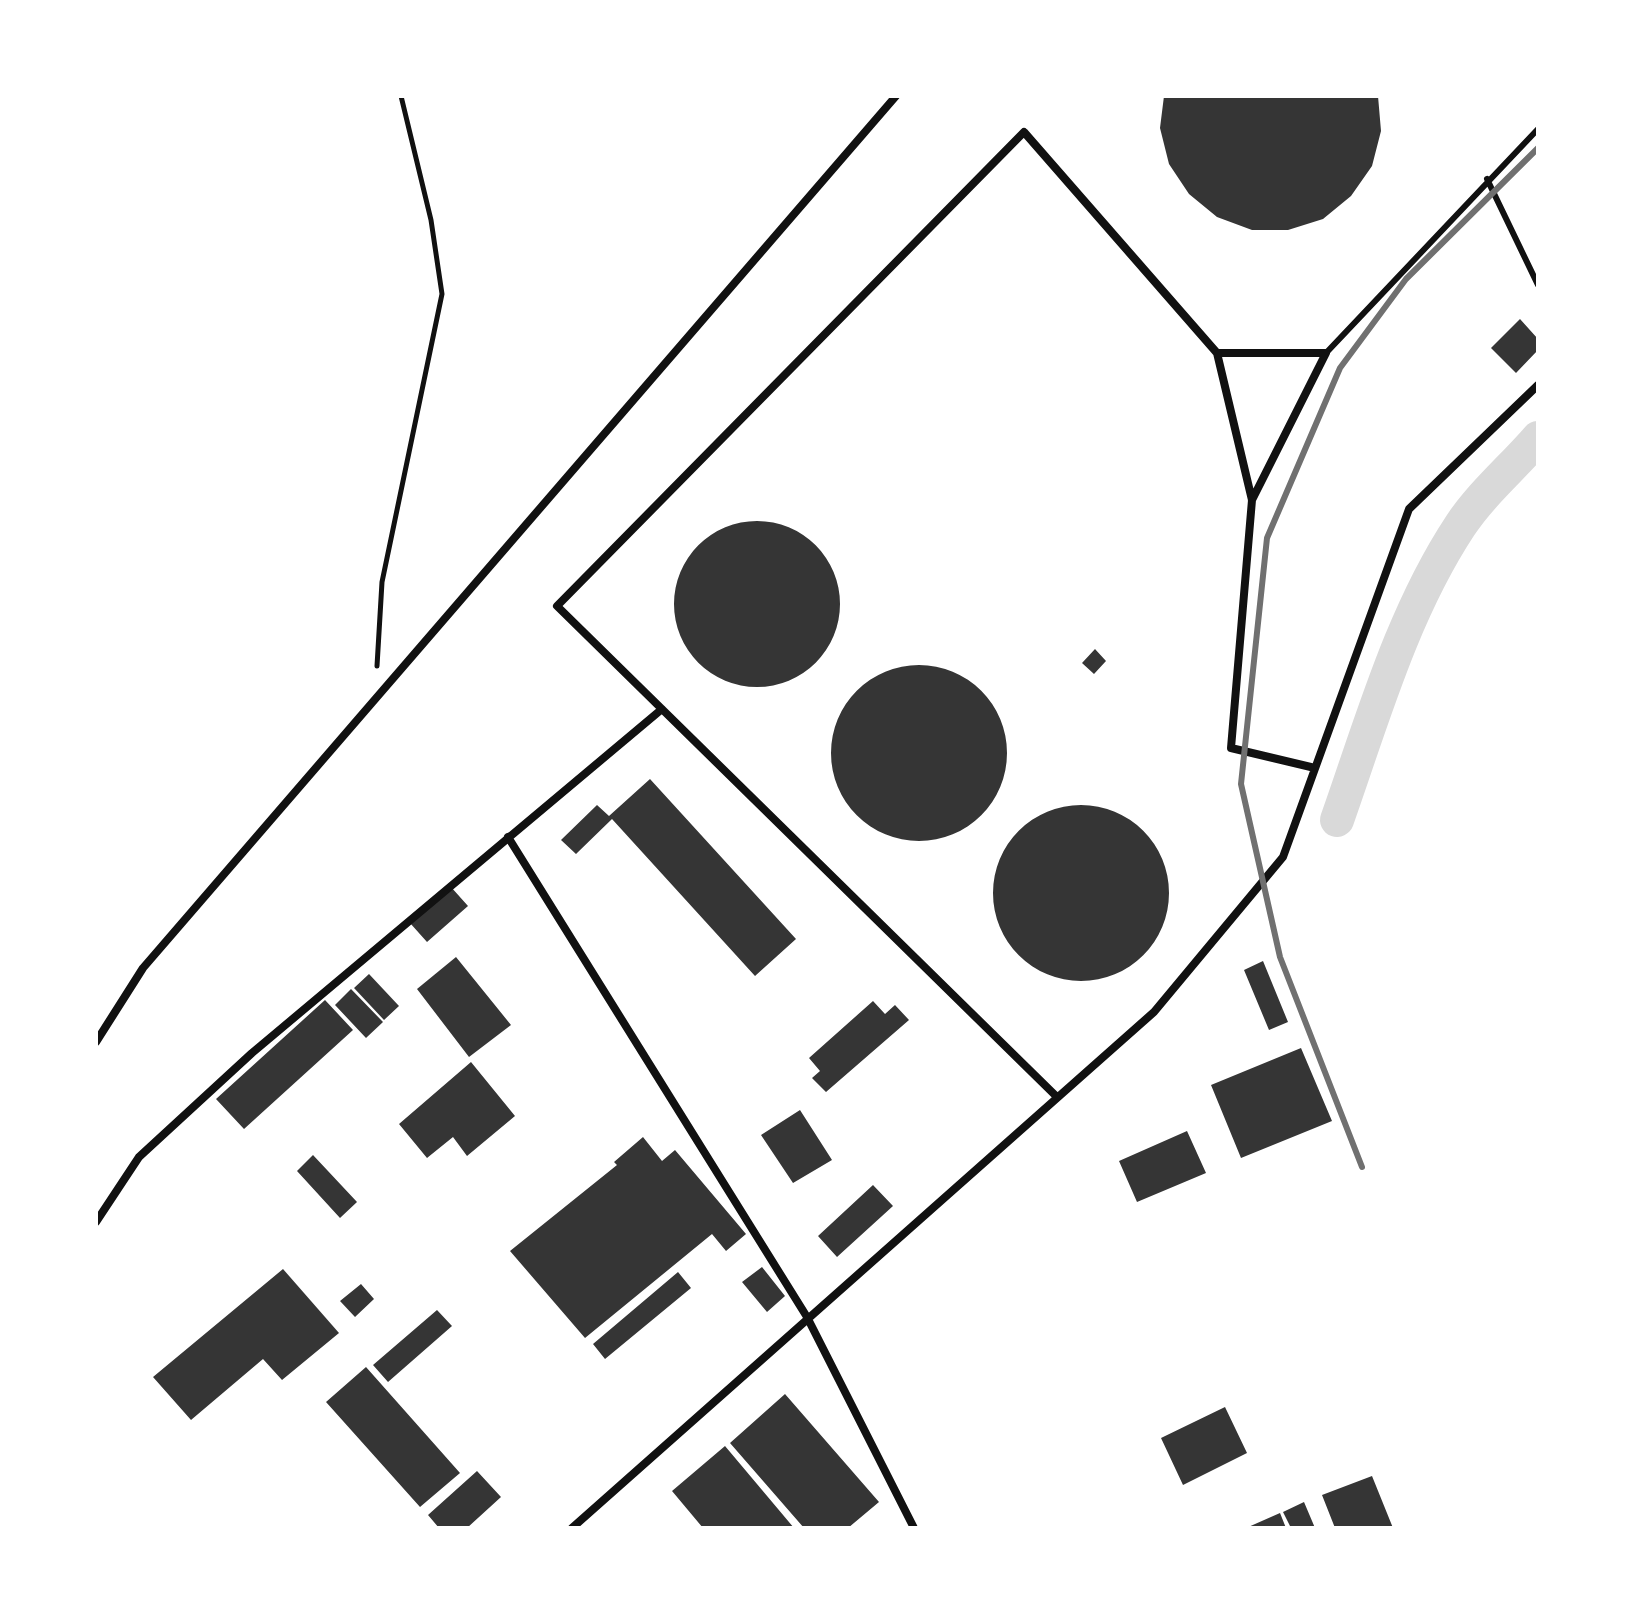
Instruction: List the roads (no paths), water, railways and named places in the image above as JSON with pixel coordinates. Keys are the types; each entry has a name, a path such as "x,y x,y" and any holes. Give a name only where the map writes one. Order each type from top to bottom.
{"street":[{"path":"96,1042 143,968 896,96"},
{"path":"1057,1097 557,606 1024,132 1217,353 1252,500 1231,748 1315,768"},
{"path":"1217,353 1326,353 1252,500"},
{"path":"572,1528 1154,1012 1283,857 1409,509 1538,385"},
{"path":"96,1222 139,1157 252,1053 662,709"},
{"path":"508,837 807,1317 914,1528"}],"lane":[{"path":"1326,353 1487,179 1538,129"},
{"path":"1487,179 1538,285"}],"waterway":[{"path":"1337,820 1390,669 1439,560 1478,503 1538,438"}],"railway":[{"path":"1362,1167 1280,957 1241,784 1267,538 1340,368 1406,279 1538,148"}]}
